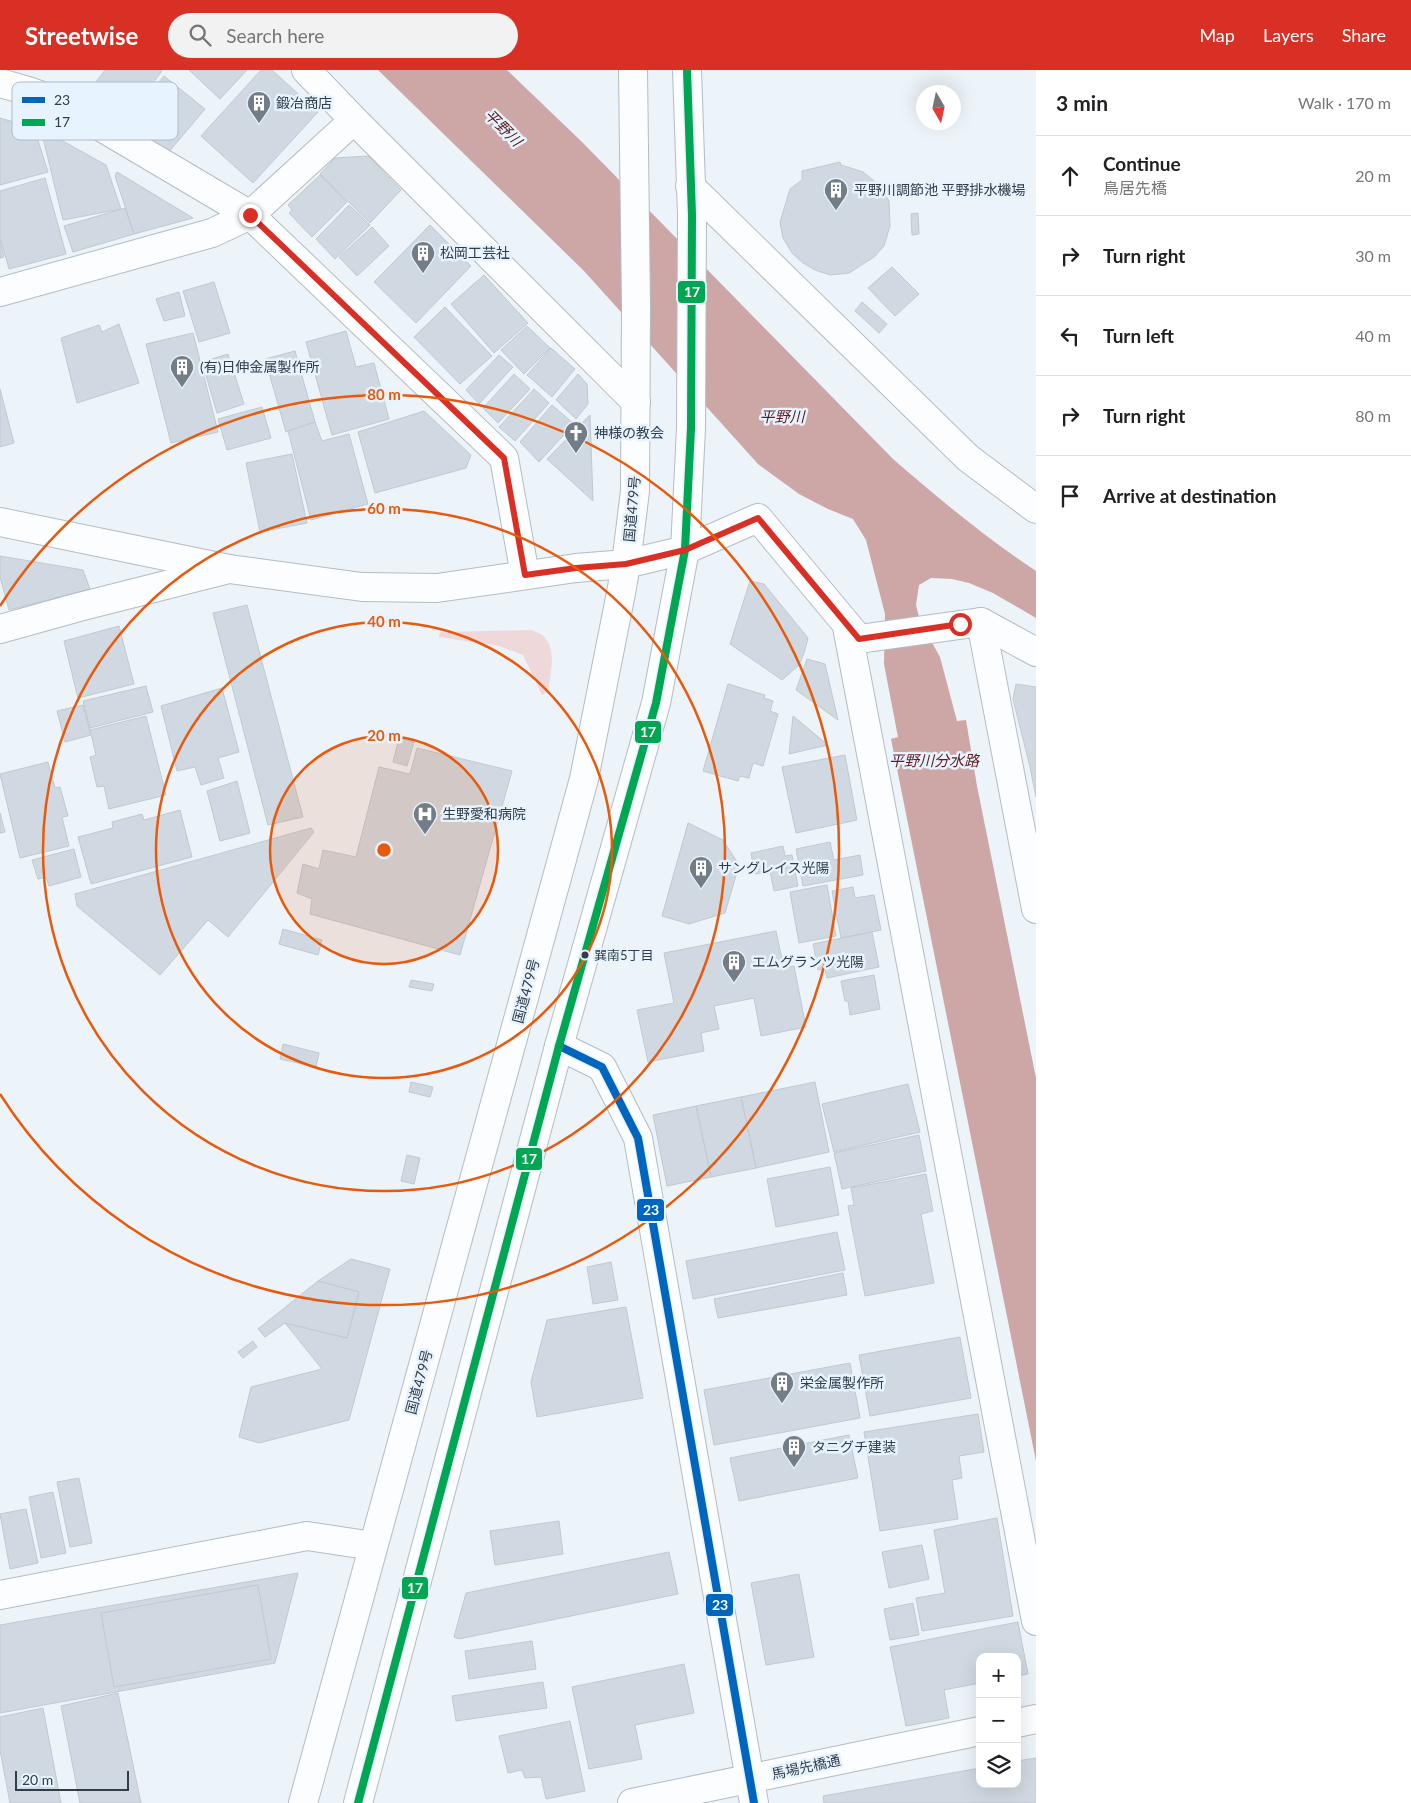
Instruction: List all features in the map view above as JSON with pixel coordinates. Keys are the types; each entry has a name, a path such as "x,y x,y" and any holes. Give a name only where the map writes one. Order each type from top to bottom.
{"main road":[{"path":"306,70 636,402"},
{"name":"国道479号","path":"303,1803 584,780 626,564 635,491 634,70"},
{"path":"358,1803 559,1046 656,703 685,550 691,428 692,215 687,70"},
{"path":"0,292 212,233 250,215 354,120"},
{"path":"123,140 250,215 504,458 525,575"},
{"path":"690,186 968,458 1036,509"},
{"path":"0,522 229,569 362,587 437,588 576,568 626,564 685,550 758,518 853,633 1036,1621"},
{"path":"0,629 229,569"},
{"path":"853,633 970,623 1036,652"},
{"path":"970,623 1036,908"},
{"path":"559,1046 602,1067 638,1138 752,1791"},
{"path":"0,1595 307,1536 374,1546"},
{"path":"1021,1722 1036,1719"},
{"name":"馬場先橋通","path":"632,1803 752,1791 976,1732"}],"shaded area":[{"path":"531,630 542,635 550,647 552,662 548,692 542,695 523,655 499,646 439,637 440,632"}],"water":[{"path":"378,70 507,70 582,142 893,459 963,517 1036,571 1036,618 993,593 969,583 952,579 931,578 919,585 916,605 920,621 940,657 957,721 966,720 977,786 1036,1078 1036,1461 891,739 898,737 884,664 885,614 866,540 853,519 799,494 758,464 584,271"}],"building":[{"path":"105,70 162,71 154,82 96,82"},
{"path":"189,70 247,70 220,99"},
{"name":"鍛冶商店","path":"261,70 272,70 318,112 253,183 201,136"},
{"path":"164,76 171,82 159,82"},
{"path":"178,87 205,109 167,154 150,140 178,140"},
{"path":"0,118 12,122 12,140 38,140 48,172 0,185"},
{"path":"43,140 61,140 106,165 121,209 63,220"},
{"path":"368,156 401,190 370,223 320,174 335,158"},
{"name":"平野川調節池 平野排水機場","path":"840,162 841,165 863,172 879,185 889,201 890,226 884,246 874,257 849,273 830,275 815,270 803,263 792,253 783,238 780,222 790,189 802,180 802,171"},
{"path":"117,172 193,218 134,234 115,176"},
{"path":"320,175 347,202 312,237 289,213 292,210 288,205"},
{"path":"45,178 66,254 9,269 0,237 0,191"},
{"path":"349,205 370,225 335,259 316,239"},
{"path":"125,208 134,234 73,252 64,226"},
{"path":"918,213 919,234 912,235 911,214"},
{"name":"松岡工芸社","path":"430,225 471,266 416,323 374,282"},
{"path":"372,227 389,246 357,276 339,257"},
{"path":"0,240 4,257 0,258"},
{"path":"892,267 919,294 895,316 868,288"},
{"path":"484,275 528,323 494,353 451,304"},
{"path":"214,282 230,333 199,342 183,291"},
{"path":"179,292 185,316 164,321 156,299"},
{"path":"862,302 887,324 879,333 855,311"},
{"path":"445,307 492,356 460,384 414,337"},
{"path":"119,324 139,383 77,403 61,338 99,325 102,332"},
{"path":"527,326 550,348 524,374 501,350"},
{"path":"346,331 356,367 374,363 389,419 332,435 306,342"},
{"name":"(有)日伸金属製作所","path":"193,333 218,432 171,443 146,344"},
{"path":"551,348 575,369 552,397 527,375"},
{"path":"295,351 315,422 286,432 265,359"},
{"path":"228,354 244,404 217,413 202,362"},
{"path":"499,355 513,367 479,404 466,390"},
{"path":"514,374 530,389 498,423 483,408"},
{"path":"578,374 587,384 588,404 576,419 556,400"},
{"path":"0,389 14,443 0,447"},
{"path":"534,389 549,403 515,441 499,427"},
{"path":"552,405 574,424 539,462 520,442"},
{"path":"262,407 271,438 227,450 218,419"},
{"path":"424,411 471,455 466,468 375,493 358,432"},
{"path":"590,415 593,501 547,459"},
{"path":"315,422 322,441 349,434 368,504 311,520 288,431"},
{"path":"292,454 307,523 260,532 246,463"},
{"path":"0,556 83,570 90,589 9,610 0,577"},
{"path":"750,581 764,584 808,638 799,665 782,680 730,644"},
{"path":"247,605 303,817 268,825 213,613"},
{"path":"119,626 134,684 78,698 64,641"},
{"path":"807,659 825,664 838,720 796,690"},
{"path":"728,684 765,695 764,698 773,701 770,711 778,714 763,766 753,763 749,778 740,776 738,781 703,771"},
{"path":"1016,684 1036,687 1036,797 1013,699"},
{"path":"146,686 153,712 90,728 83,701"},
{"path":"222,688 239,752 218,758 224,778 201,785 195,767 177,771 161,706"},
{"path":"83,705 91,735 65,742 57,711"},
{"path":"146,716 166,795 109,809 104,786 97,787 90,757 96,755 90,730"},
{"path":"793,716 828,745 789,754"},
{"path":"399,738 414,742 407,766 393,762"},
{"path":"417,748 512,771 460,955 310,914 312,899 297,893 303,864 319,869 323,850 356,857 379,767 410,774"},
{"path":"845,755 857,820 796,833 782,767"},
{"path":"48,762 55,788 60,787 68,816 62,817 69,846 20,858 0,774"},
{"path":"237,781 250,833 220,841 207,791"},
{"path":"180,810 192,857 91,884 78,837 113,828 112,822 142,814 144,820"},
{"path":"0,813 5,832 0,833"},
{"name":"サングレイス光陽","path":"688,823 723,840 739,865 725,913 689,924 662,916"},
{"path":"311,828 314,832 228,937 208,920 160,975 77,906 75,894"},
{"path":"830,842 834,860 860,855 863,875 803,886 796,849"},
{"path":"783,846 785,856 792,855 798,886 774,891 770,871 755,874 751,853"},
{"path":"74,849 81,877 49,886 46,877 38,879 32,860"},
{"path":"827,885 836,936 799,943 790,892"},
{"path":"853,887 855,898 874,895 881,930 841,938 832,891"},
{"path":"283,929 322,940 318,955 279,944"},
{"name":"エムグランツ光陽","path":"776,931 784,968 794,966 806,1027 761,1036 754,998 714,1006 719,1029 701,1033 704,1051 648,1062 637,1010 674,1003 664,953"},
{"path":"872,932 879,967 827,978 825,969 818,970 813,944"},
{"path":"874,975 880,1009 850,1015 848,1001 845,1001 841,981"},
{"path":"411,980 434,984 432,991 409,987"},
{"path":"283,1044 319,1053 316,1067 280,1059"},
{"path":"411,1082 433,1087 430,1097 409,1092"},
{"path":"815,1082 829,1152 756,1168 741,1097"},
{"path":"908,1084 920,1132 834,1152 822,1104"},
{"path":"741,1097 756,1168 711,1177 696,1106"},
{"path":"696,1106 711,1177 667,1186 653,1115"},
{"path":"919,1135 926,1171 842,1189 834,1153"},
{"path":"407,1155 420,1158 414,1184 401,1181"},
{"path":"830,1167 839,1215 776,1227 767,1179"},
{"path":"926,1174 933,1211 921,1214 934,1283 865,1296 848,1206 854,1205 851,1188"},
{"path":"837,1232 845,1270 693,1299 686,1261"},
{"path":"351,1259 390,1269 349,1420 259,1443 239,1437 251,1387 322,1369 285,1323 347,1338 359,1292 318,1281"},
{"path":"611,1262 618,1300 593,1304 587,1267"},
{"path":"843,1273 847,1295 718,1318 714,1299"},
{"path":"318,1281 359,1292 347,1338 285,1323 265,1337 258,1329"},
{"path":"626,1307 643,1398 537,1417 531,1382 547,1320"},
{"path":"960,1337 971,1398 870,1416 859,1355"},
{"path":"253,1341 257,1347 243,1358 238,1352"},
{"name":"栄金属製作所","path":"850,1363 860,1418 714,1445 704,1390"},
{"path":"978,1414 984,1452 959,1456 962,1478 952,1480 958,1519 880,1531 864,1432"},
{"name":"タニグチ建装","path":"849,1435 858,1478 739,1501 730,1458"},
{"path":"79,1478 92,1543 70,1547 57,1482"},
{"path":"53,1492 66,1553 41,1558 29,1497"},
{"path":"26,1509 38,1563 10,1569 0,1514"},
{"path":"997,1518 1013,1616 922,1631 916,1598 945,1593 934,1530"},
{"path":"559,1521 563,1554 495,1565 490,1531"},
{"path":"922,1545 929,1579 889,1588 882,1552"},
{"path":"669,1552 678,1594 459,1639 454,1637 466,1593"},
{"path":"298,1573 275,1663 0,1713 0,1625"},
{"path":"799,1574 814,1657 766,1665 751,1583"},
{"path":"258,1585 271,1659 114,1687 101,1613"},
{"path":"913,1603 919,1635 890,1640 884,1609"},
{"path":"1018,1622 1028,1674 1021,1675 1021,1653 976,1653 976,1684 944,1690 949,1718 906,1726 890,1647"},
{"path":"532,1641 536,1669 469,1679 465,1651"},
{"path":"684,1664 694,1713 635,1725 642,1759 589,1769 572,1687"},
{"path":"543,1682 547,1708 456,1721 452,1696"},
{"path":"118,1693 141,1803 80,1803 61,1706"},
{"path":"43,1708 61,1803 10,1803 0,1750 0,1717"},
{"path":"570,1721 585,1791 546,1799 541,1777 525,1778 522,1770 508,1773 499,1736"},
{"path":"1036,1758 1036,1803 824,1803 823,1796 976,1769 976,1788 1021,1788 1021,1760"}],"transit line":[{"name":"17","path":"358,1803 559,1046 656,703 685,550 691,428 692,215 687,70"},
{"name":"23","path":"559,1046 602,1067 638,1138 754,1803"}],"place":[{"name":"鍛冶商店","path":"259,124"},
{"name":"平野川調節池 平野排水機場","path":"836,211"},
{"name":"松岡工芸社","path":"423,274"},
{"name":"(有)日伸金属製作所","path":"182,388"},
{"name":"神様の教会","path":"576,454"},
{"name":"生野愛和病院","path":"425,835"},
{"name":"サングレイス光陽","path":"701,889"},
{"name":"巽南5丁目","path":"585,955"},
{"name":"エムグランツ光陽","path":"734,983"},
{"name":"栄金属製作所","path":"782,1404"},
{"name":"タニグチ建装","path":"794,1468"}],"route":[{"path":"250,215 504,458 525,575 626,564 685,550 758,518 859,639 960,624"}],"water label":[{"name":"平野川","path":"503,128"},
{"name":"平野川","path":"782,417"},
{"name":"平野川分水路","path":"934,761"}]}
